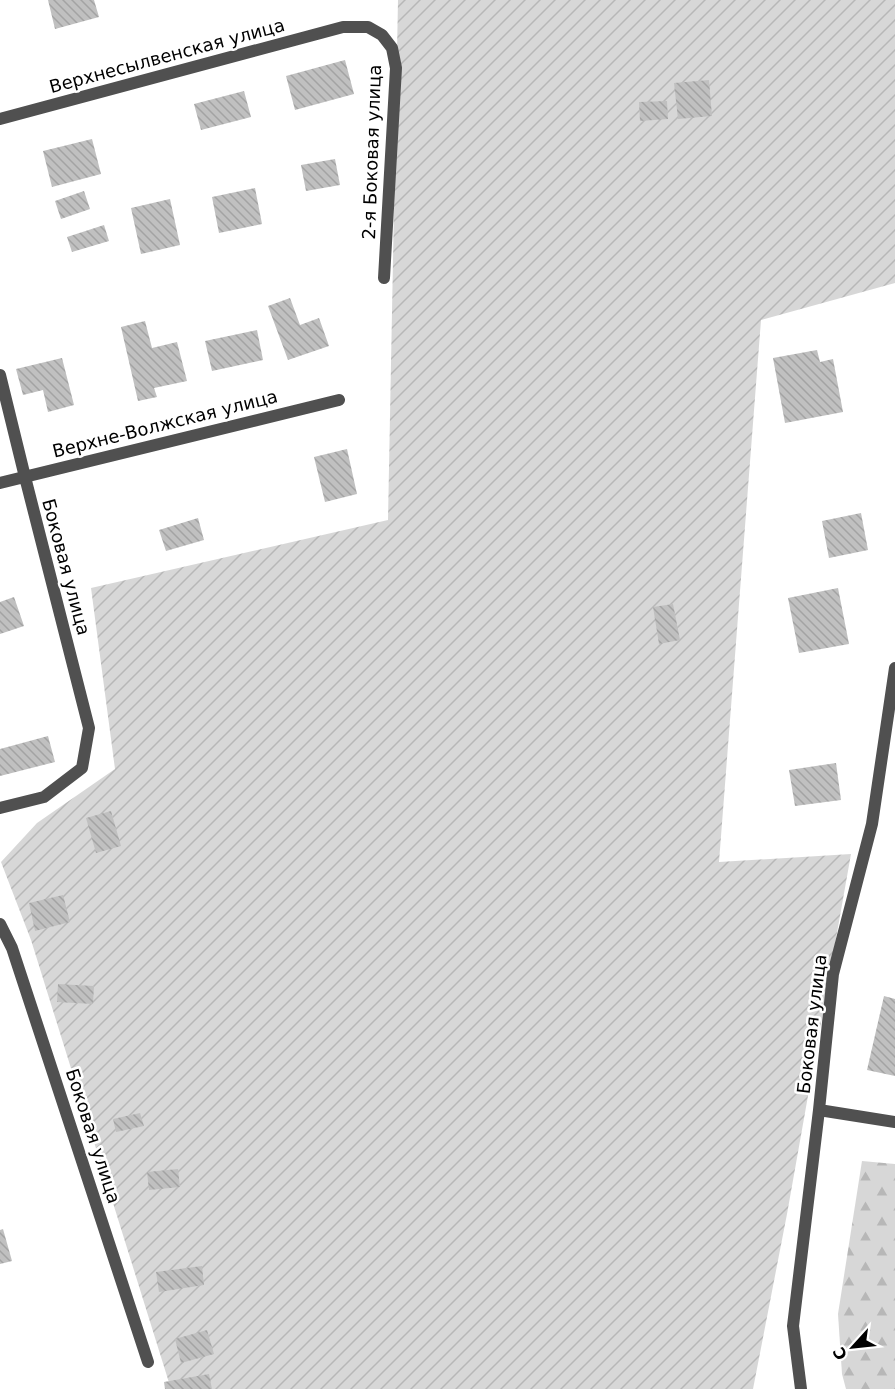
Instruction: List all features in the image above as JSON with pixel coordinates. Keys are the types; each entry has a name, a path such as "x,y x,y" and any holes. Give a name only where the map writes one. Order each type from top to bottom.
{"street":[{"name":"Верхнесылвенская улица","path":"0,119 343,27"},
{"name":"2-я Боковая улица","path":"343,27 368,27 382,35 392,48 396,68 384,278"},
{"name":"Боковая улица","path":"0,375 89,728 82,768 44,798 0,808"},
{"name":"Верхне-Волжская улица","path":"0,483 339,400"},
{"name":"Боковая улица","path":"801,1389 793,1326 833,974 872,824 895,668"},
{"name":"Боковая улица","path":"0,924 16,960 148,1362"},
{"path":"819,1110 895,1122"}],"green space":[{"path":"398,0 895,0 895,283 761,320 719,862 851,854 787,1214 753,1389 171,1389 31,940 1,862 37,823 115,769 91,588 388,520"},
{"path":"862,1161 895,1164 895,1389 846,1389 842,1374 838,1314"}],"building":[{"path":"48,0 94,0 99,17 55,29"},
{"path":"345,60 354,94 295,110 286,76"},
{"path":"709,80 712,116 678,119 674,83"},
{"path":"244,91 251,117 201,130 194,104"},
{"path":"667,101 668,119 640,121 639,102"},
{"path":"92,139 101,174 52,187 43,151"},
{"path":"335,159 340,185 306,191 301,165"},
{"path":"255,188 262,224 219,233 212,197"},
{"path":"84,191 90,209 61,219 55,201"},
{"path":"170,199 180,245 141,254 131,208"},
{"path":"104,225 109,241 72,252 67,237"},
{"path":"290,298 300,325 319,318 329,346 288,360 268,306"},
{"path":"145,321 152,348 177,342 187,381 154,388 157,397 138,401 121,327"},
{"path":"257,330 263,360 212,371 205,341"},
{"path":"817,350 820,362 833,359 843,412 785,423 773,358"},
{"path":"62,358 74,405 48,412 43,390 23,395 16,369"},
{"path":"347,449 357,494 325,502 314,457"},
{"path":"861,513 868,550 829,558 822,521"},
{"path":"198,518 204,540 166,551 159,530"},
{"path":"838,588 849,644 799,653 788,598"},
{"path":"14,597 24,626 0,634 0,602"},
{"path":"673,604 680,640 659,644 653,607"},
{"path":"48,736 55,762 0,776 0,749"},
{"path":"836,763 841,800 795,806 789,770"},
{"path":"111,811 121,846 96,853 86,818"},
{"path":"63,895 70,922 35,931 29,903"},
{"path":"58,984 94,986 93,1004 57,1002"},
{"path":"884,996 895,999 895,1076 867,1070"},
{"path":"140,1113 144,1126 116,1132 113,1119"},
{"path":"178,1169 180,1187 149,1190 147,1172"},
{"path":"3,1229 12,1261 0,1264 0,1230"},
{"path":"202,1266 204,1285 159,1292 156,1272"},
{"path":"207,1330 214,1354 181,1363 175,1339"},
{"path":"209,1374 212,1389 165,1389 164,1382"}]}
